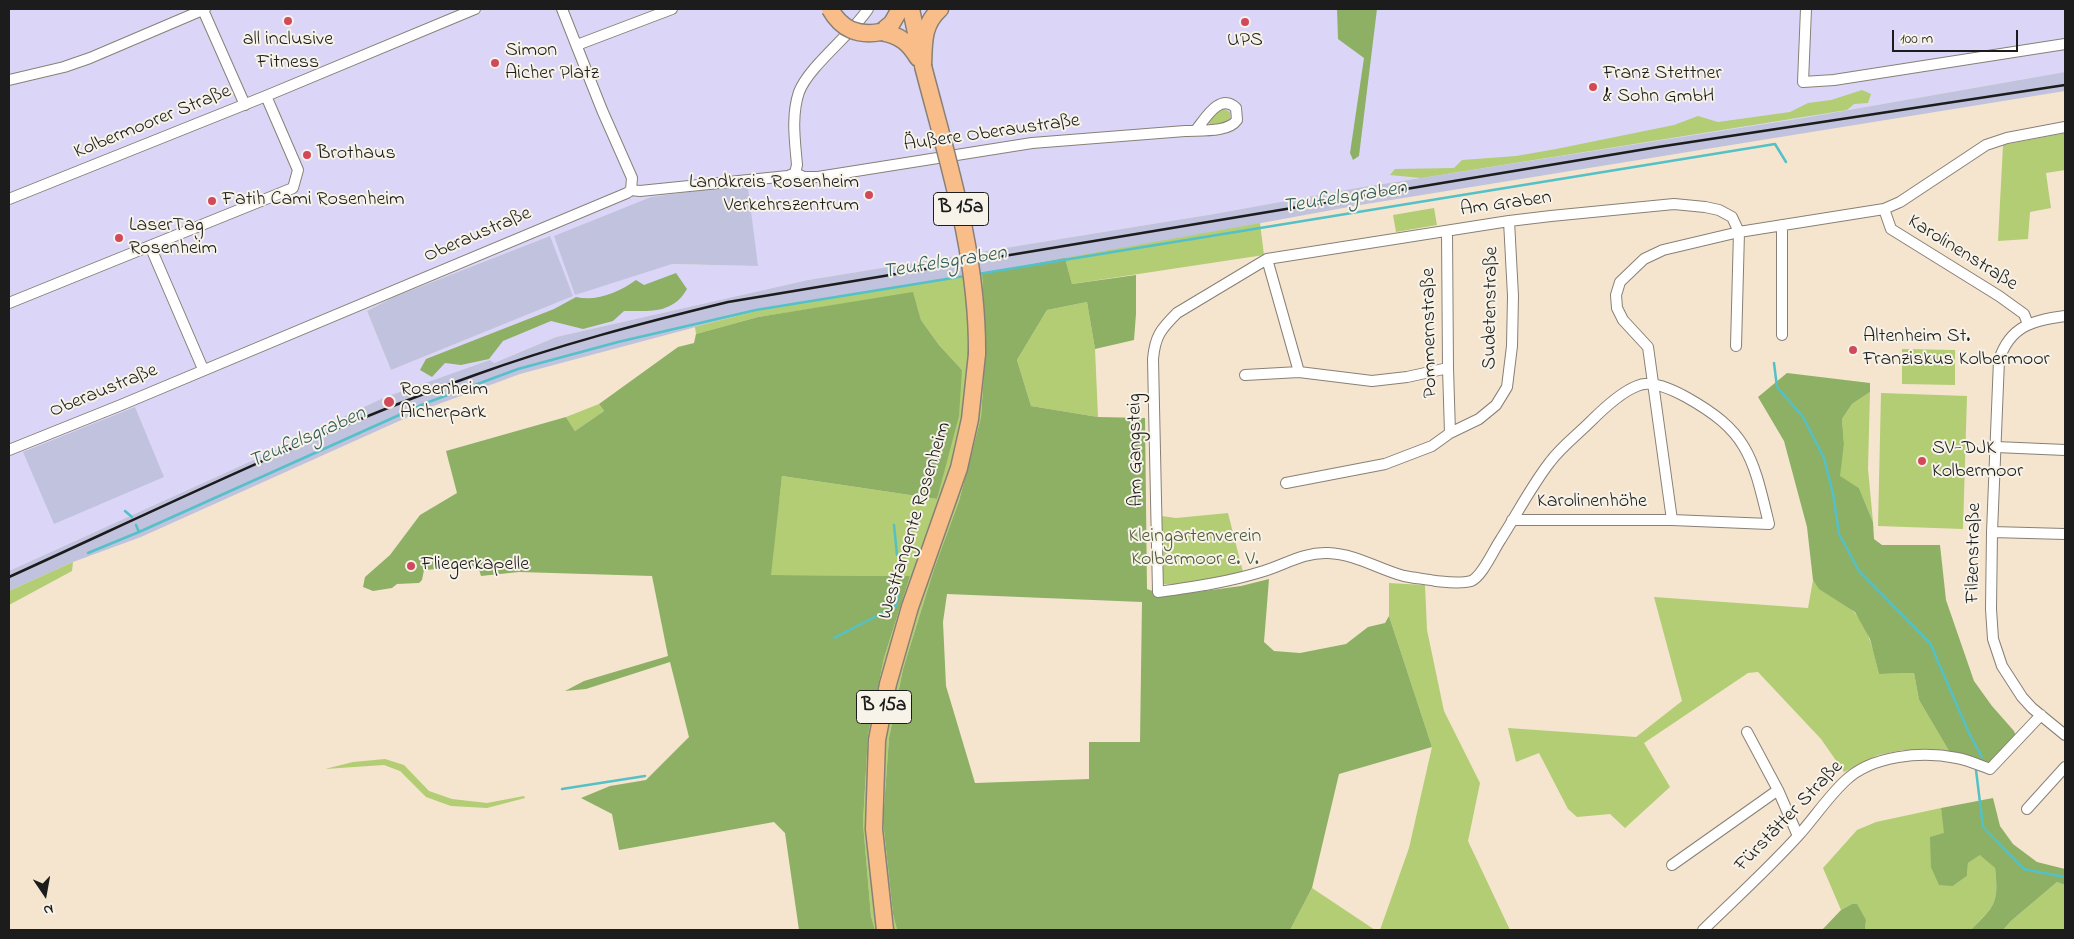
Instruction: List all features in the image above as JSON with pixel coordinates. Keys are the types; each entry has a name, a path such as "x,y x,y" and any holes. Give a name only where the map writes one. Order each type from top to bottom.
{"highway":[{"path":"830,9 834,17 848,30 863,34 881,32 898,36 913,50 923,66"},
{"path":"881,32 892,24 900,9"},
{"name":"Westtangente Rosenheim","path":"885,930 874,829 877,740 888,684 910,608 959,468 970,419 976,354 975,288 967,237 957,191 923,66 911,9"},
{"path":"923,66 925,31 930,21 940,9"}],"street":[{"path":"9,80 64,67 90,58 204,9 245,105"},
{"name":"Kolbermoorer Straße","path":"9,199 245,105 475,9"},
{"path":"562,9 632,178 631,190"},
{"path":"577,45 672,9"},
{"path":"795,173 798,165 794,115 800,91 810,74 861,20 868,9"},
{"path":"1806,9 1803,82 1834,80 2065,44"},
{"path":"9,303 294,188 298,170 266,96"},
{"name":"Karolinenstraße","path":"1652,384 1648,348 1623,320 1617,308 1616,295 1620,282 1644,259 1663,250 1738,232 1884,209 1900,202 1986,145 2007,138 2065,127"},
{"name":"Äußere Oberaustraße","path":"795,173 804,177 818,177 1032,143 1196,130"},
{"name":"Oberaustraße","path":"9,450 631,190 640,191 788,176 795,173"},
{"name":"Am Graben","path":"1267,259 1510,221 1674,204 1705,206 1719,210 1732,217 1738,232"},
{"name":"Karolinenstraße","path":"1884,209 1891,229 2024,314 2028,324"},
{"name":"Sudetenstraße","path":"1286,483 1385,464 1432,446 1450,434 1479,420 1496,405 1507,387 1512,346 1510,221"},
{"path":"1782,225 1782,335"},
{"name":"Pommernstraße","path":"1447,231 1450,434"},
{"path":"1736,346 1738,232"},
{"path":"150,246 203,369"},
{"path":"1267,259 1299,372"},
{"name":"Am Gangsteig","path":"1267,259 1177,313 1164,325 1155,340 1153,359 1158,592 1213,584 1264,571 1304,555 1315,553 1352,556 1406,576"},
{"path":"2028,324 2045,318 2065,316"},
{"name":"Filzenstraße","path":"2028,324 2015,333 2005,346 1998,365 1992,532 1991,610 1993,639 1997,654 2010,681 2022,697 2065,735"},
{"path":"1245,374 1299,372 1372,381 1407,377 1448,368"},
{"name":"Karolinenhöhe","path":"1652,384 1672,520"},
{"name":"Karolinenhöhe","path":"1406,576 1451,583 1475,579 1479,575 1512,520 1551,461 1604,408 1638,385 1652,384 1673,390 1702,406 1728,425 1747,449 1758,477 1769,524 1672,520 1512,520"},
{"path":"1996,448 2065,450"},
{"path":"1992,532 2065,534"},
{"name":"Fürstätter Straße","path":"1703,930 1798,836 1845,780 1875,761 1931,755 1958,758 1990,769 2041,715"},
{"path":"1747,732 1778,790 1798,836"},
{"path":"2028,809 2065,767"},
{"path":"1672,865 1778,790"}],"shaded area":[{"path":"9,9 2065,9 2065,72 1803,118 1357,188 1214,214 808,280 556,337 494,363 383,398 326,425 324,428 9,571","holes":["747,188 757,266 672,264","550,237 572,296 391,370 367,311 394,297"]},
{"path":"2065,72 2065,91 1354,206 912,287 756,311 520,374 428,408 141,537 73,562 9,591 9,571 324,428 326,425 383,398 490,360 494,363 556,337 808,280 1214,214 1357,188 1803,118"},
{"path":"726,187 748,188 758,266 672,264 575,295 554,236 651,197"},
{"path":"550,236 573,296 391,370 367,311 394,297"},
{"path":"135,407 164,477 54,524 23,452"}],"green space":[{"path":"1337,9 1377,9 1359,156 1353,160 1350,153 1364,58 1338,39"},
{"path":"1862,90 1871,94 1868,103 1854,104 1847,110 1421,178 1390,175 1395,169 1454,168 1462,160 1516,156 1556,149 1674,125 1698,116 1718,122 1790,112 1808,103 1831,100"},
{"path":"1224,109 1230,112 1227,122 1208,123 1215,113"},
{"path":"2065,133 2065,170 2046,173 2051,208 2030,212 2028,239 1998,241 2003,145"},
{"path":"1434,208 1437,225 1396,232 1393,215"},
{"path":"1260,223 1264,255 1072,284 1065,258"},
{"path":"1065,258 1072,284 1136,275 1134,340 1095,349 1087,302 1047,310 1017,360 1031,406 1098,417 1145,418 1147,589 1167,596 1241,586 1269,579 1264,642 1274,651 1300,653 1346,644 1368,627 1385,623 1389,616 1432,747 1339,774 1312,888 1290,930 897,930 893,914 883,821 889,738 903,669 934,569 959,501 981,417 986,343 982,274","holes":["947,594 1142,602 1140,742 1089,742 1089,779 975,783 946,686 943,622"]},
{"path":"676,273 687,289 675,303 668,307 652,311 624,311 613,321 583,329 551,321 503,341 489,359 461,365 445,363 432,377 420,370 426,359 554,309 576,297 600,297 615,292 636,280 644,285"},
{"path":"982,274 986,343 981,417 959,501 934,569 903,669 889,738 883,821 893,914 897,930 875,930 871,916 863,823 868,735 884,658 910,576 770,575 782,476 937,499 962,370 939,345 921,320 913,293 758,317 696,334 695,327 756,311"},
{"path":"913,292 921,320 939,345 962,370 959,416 937,499 782,476 771,575 910,576 884,658 868,735 863,823 871,916 875,930 799,930 785,833 774,822 619,850 612,814 581,798 610,786 646,780 689,737 670,662 586,689 565,691 584,681 668,656 652,576 519,572 481,576 478,566 424,570 422,580 419,583 397,584 392,588 373,591 363,587 365,577 390,555 420,515 457,493 446,451 566,417 575,431 604,411 599,404 678,347 694,343 696,334 758,317"},
{"path":"1087,302 1095,349 1098,417 1031,406 1017,360 1047,310"},
{"path":"1902,349 1955,350 1955,385 1902,384"},
{"path":"1787,373 1870,383 1870,392 1852,404 1842,419 1844,444 1840,476 1859,488 1873,522 1874,539 1882,545 1940,545 1946,600 1974,681 2016,736 1989,765 1949,751 1919,700 1914,673 1879,674 1870,639 1855,612 1819,589 1813,580 1807,527 1784,441 1758,397"},
{"path":"1870,392 1868,469 1873,522 1859,488 1839,476 1844,444 1842,419 1852,404"},
{"name":"SV-DJK Kolbermoor","path":"1881,393 1967,396 1963,529 1878,526"},
{"path":"599,404 604,411 575,431 566,417"},
{"name":"Kleingartenverein Kolbermoor e. V.","path":"1228,513 1243,572 1189,584 1163,584 1161,516 1176,518"},
{"path":"73,562 72,571 9,605 9,591"},
{"path":"1813,580 1823,590 1851,608 1860,619 1870,642 1879,674 1914,673 1919,700 1949,751 1903,750 1878,755 1844,772 1821,739 1758,672 1748,673 1644,743 1670,787 1625,828 1610,814 1577,817 1568,809 1539,753 1516,762 1508,728 1636,737 1682,701 1654,597 1808,608"},
{"path":"1389,583 1425,585 1427,630 1444,711 1480,783 1468,841 1510,930 1380,930 1409,848 1432,747 1389,616"},
{"path":"385,759 404,765 429,791 452,799 487,803 524,796 525,798 487,808 451,806 426,797 400,771 384,765 325,769 353,762"},
{"path":"1993,798 2000,826 2013,844 2037,862 2065,869 2065,885 2057,882 2003,930 1971,930 1994,903 1996,889 1995,868 1980,855 1968,863 1967,876 1953,886 1939,885 1931,867 1930,837 1944,833 1941,808"},
{"path":"1941,808 1953,886 1967,876 1968,863 1981,854 1995,868 1996,890 1994,903 1971,930 1865,930 1866,920 1852,904 1841,910 1823,868 1857,830 1876,822"},
{"path":"2057,882 2065,885 2065,930 2003,930 2011,921"},
{"path":"1312,888 1375,930 1290,930"},
{"path":"1852,904 1857,904 1866,920 1865,930 1822,930 1841,910"}],"waterway":[{"name":"Teufelsgraben","path":"978,274 1775,144 1786,162"},
{"name":"Teufelsgraben","path":"136,525 139,532 426,403 518,369 618,342 756,310 965,276"},
{"name":"Teufelsgraben","path":"1774,363 1777,387 1803,417 1824,458 1833,494 1839,534 1859,571 1930,643 1969,733 1982,757"},
{"name":"Teufelsgraben","path":"125,511 132,517"},
{"path":"894,525 897,555"},
{"path":"88,553 139,532"},
{"path":"834,638 896,606 898,595"},
{"name":"Teufelsgraben","path":"1976,770 1983,827 2024,869 2065,877"},
{"path":"562,789 645,776"}],"railway":[{"path":"9,577 240,471 415,397 506,364 569,344 728,302 1658,147 2065,85"}],"place":[{"name":"all inclusive Fitness","path":"288,21"},
{"name":"UPS","path":"1245,22"},
{"name":"Simon Aicher Platz","path":"495,63"},
{"name":"Franz Stettner & Sohn GmbH","path":"1593,87"},
{"name":"Brothaus","path":"307,155"},
{"name":"Landkreis Rosenheim Verkehrszentrum","path":"869,195"},
{"name":"Fatih Cami Rosenheim","path":"212,201"},
{"name":"LaserTag Rosenheim","path":"119,238"},
{"name":"Altenheim St. Franziskus Kolbermoor","path":"1853,350"},
{"name":"Rosenheim Aicherpark","path":"389,402"},
{"name":"SV-DJK Kolbermoor","path":"1922,461"},
{"name":"Fliegerkapelle","path":"411,566"}]}
